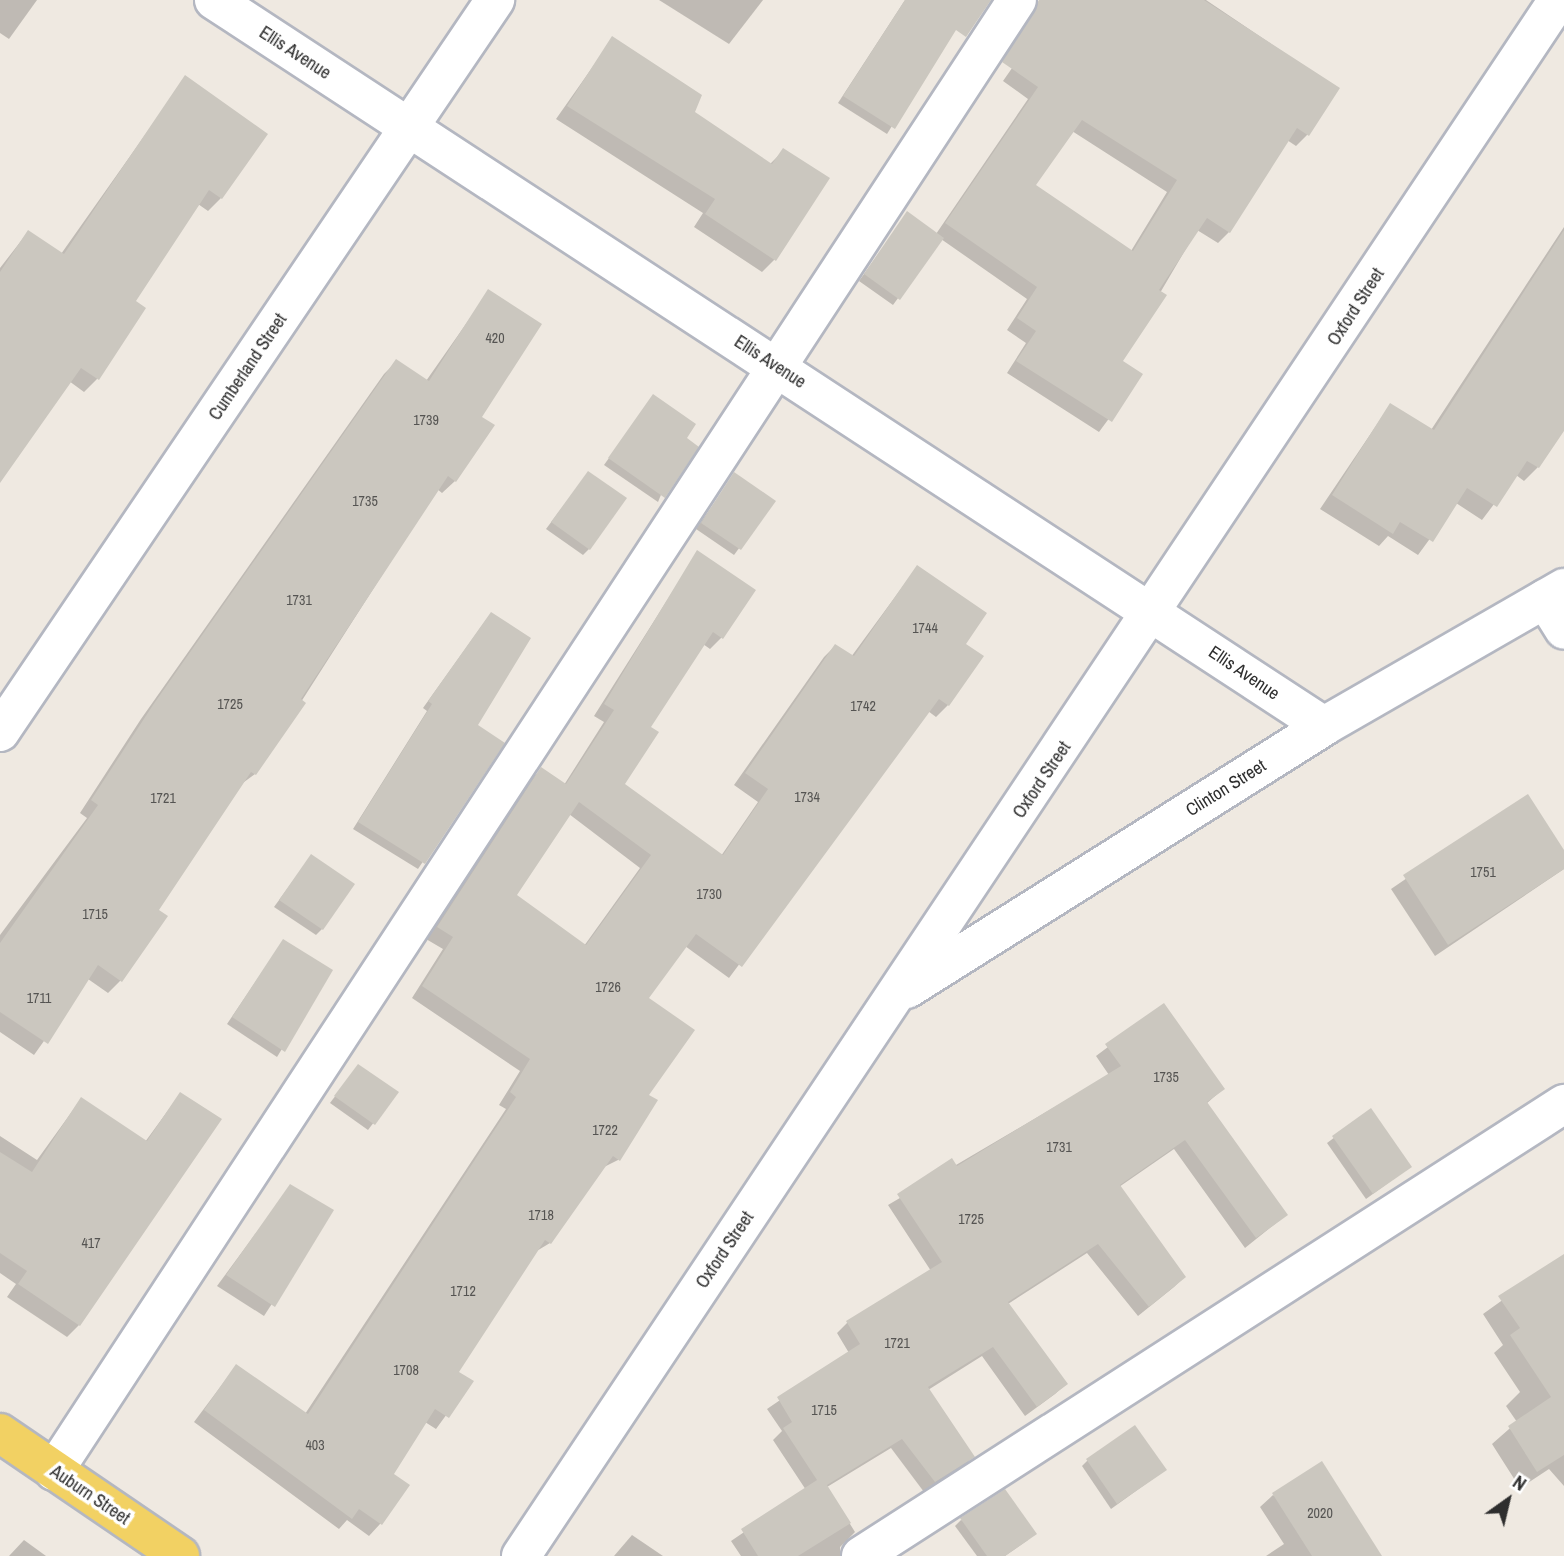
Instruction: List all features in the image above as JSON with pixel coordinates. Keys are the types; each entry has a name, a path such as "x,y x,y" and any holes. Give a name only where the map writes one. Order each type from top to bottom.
{"main road":[{"name":"Auburn Street","path":"0,1433 180,1556"}],"street":[{"name":"Ellis Avenue","path":"214,0 1324,726"},
{"name":"Cumberland Street","path":"0,732 411,128 495,0"},
{"path":"54,1471 1017,0"},
{"name":"Oxford Street","path":"521,1556 1154,614 1558,0"},
{"name":"Clinton Street","path":"894,998 1324,726 1558,606"},
{"path":"861,1556 1564,1104"}],"building":[{"path":"905,0 991,0 966,37 956,30 895,129 843,96"},
{"path":"1039,0 1204,0 1340,88 1309,136 1297,128 1230,233 1207,218 1159,290 1167,295 1123,361 1143,374 1112,422 1016,361 1036,331 1017,318 1037,287 945,223 1038,87 1002,62","holes":["1082,120 1177,180 1133,251 1036,185"]},
{"path":"612,36 702,95 695,112 772,164 783,148 830,178 776,261 705,214 715,199 567,106"},
{"path":"185,75 268,134 222,199 209,190 136,301 146,308 99,380 81,368 0,483 0,272 28,230 64,254"},
{"path":"907,211 944,238 900,300 864,274"},
{"path":"1564,230 1564,431 1539,468 1527,461 1497,507 1467,488 1433,542 1400,522 1393,534 1332,495 1390,403 1434,430"},
{"path":"488,289 542,324 482,417 495,425 456,482 448,476 301,699 306,703 256,775 251,772 159,910 168,916 122,982 98,965 48,1044 0,1012 0,943 98,805 91,800 153,705 396,359 429,381"},
{"path":"653,394 696,424 687,438 699,447 665,498 608,458"},
{"path":"588,471 627,498 590,550 551,522"},
{"path":"734,472 776,501 741,550 701,523"},
{"path":"697,550 756,590 723,639 713,632 651,727 659,732 625,784 723,855 768,789 745,773 835,644 854,656 917,565 987,613 966,644 984,656 949,706 939,699 742,967 696,934 649,998 695,1030 649,1095 658,1100 620,1161 613,1156 551,1244 545,1240 459,1372 474,1381 449,1418 435,1409 394,1474 410,1485 382,1525 359,1509 352,1519 204,1410 236,1364 308,1414 516,1097 510,1092 530,1059 422,986 453,937 437,927 541,767 566,784 614,710 604,704","holes":["579,802 651,855 586,945 517,895"]},
{"path":"491,612 531,638 478,725 505,743 425,864 358,822 432,704 428,701"},
{"path":"1528,794 1564,850 1564,869 1448,945 1403,875"},
{"path":"311,854 355,884 323,930 279,900"},
{"path":"283,939 333,970 285,1052 232,1017"},
{"path":"1164,1003 1225,1089 1207,1102 1288,1215 1256,1238 1185,1140 1120,1185 1186,1277 1149,1307 1098,1244 1008,1302 1068,1384 1037,1407 993,1347 928,1387 975,1457 935,1482 902,1439 827,1485 851,1523 798,1556 758,1556 741,1529 817,1480 783,1428 792,1422 777,1397 860,1344 846,1321 942,1262 897,1194 952,1158 957,1166 1121,1066 1105,1044"},
{"path":"358,1064 399,1092 375,1125 334,1096"},
{"path":"180,1092 222,1119 80,1326 18,1284 27,1271 0,1253 0,1152 32,1172 81,1097 147,1141"},
{"path":"1371,1108 1412,1167 1373,1194 1332,1136"},
{"path":"290,1184 334,1210 275,1307 226,1275"},
{"path":"1564,1254 1564,1455 1537,1472 1508,1426 1551,1397 1510,1335 1520,1328 1498,1296"},
{"path":"1135,1425 1167,1470 1117,1504 1086,1459"},
{"path":"1322,1461 1382,1556 1312,1556 1272,1493"},
{"path":"1005,1489 1037,1534 1005,1556 987,1556 960,1518"}]}
